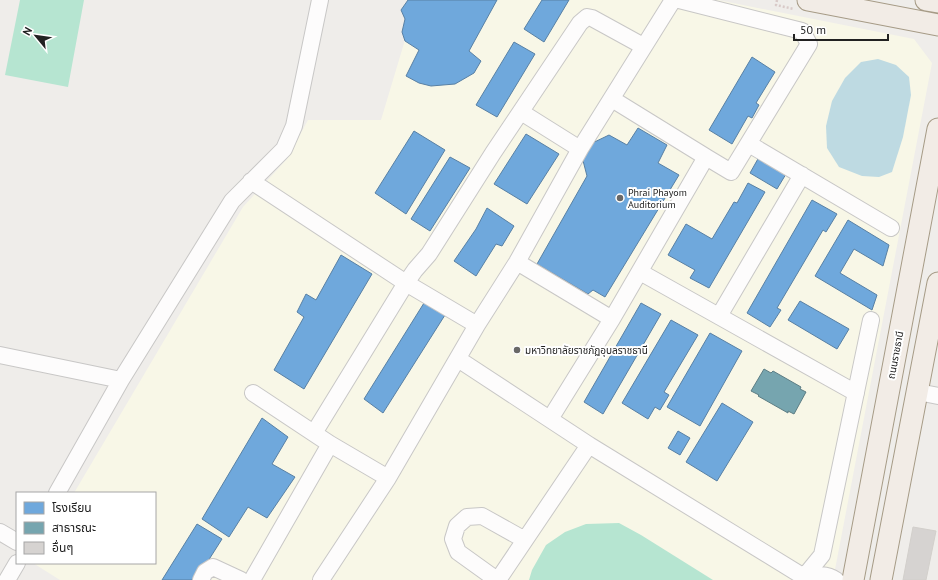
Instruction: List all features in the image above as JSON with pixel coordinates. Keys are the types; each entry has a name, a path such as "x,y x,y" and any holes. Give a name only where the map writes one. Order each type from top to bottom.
{"main road":[{"path":"926,0 938,2"},
{"path":"802,5 938,25"},
{"name":"ถนนราชธานี","path":"854,580 938,129"},
{"path":"882,580 928,394 938,283"}],"lane":[{"path":"58,492 121,380 232,201 284,148 294,126 320,0"},
{"path":"321,580 388,478 517,262 580,149 674,0"},
{"path":"612,99 731,172 809,44 802,31 679,0"},
{"path":"314,433 406,283 429,254 469,190 583,20 587,17 592,18 644,46"},
{"path":"521,112 580,149"},
{"path":"748,144 892,228"},
{"path":"550,419 640,272 706,157"},
{"path":"719,316 802,175"},
{"path":"251,181 406,283 478,326"},
{"path":"517,262 612,319"},
{"path":"640,272 856,393"},
{"path":"804,579 822,555 871,320"},
{"path":"0,355 121,380"},
{"path":"458,359 589,444 804,579"},
{"path":"253,393 330,444 388,478"},
{"path":"252,580 330,444"},
{"path":"525,540 482,516 467,517 457,526 453,539 458,552 498,580 525,540 589,444"},
{"path":"0,532 16,541"},
{"path":"7,580 16,564"},
{"path":"201,580 205,572 213,567 242,580"},
{"path":"804,579 818,574 827,575 836,580"}],"path":[{"path":"777,1 776,5 802,5"}],"shaded area":[{"name":"มหาวิทยาลัยราชภัฏอุบลราชธานี","path":"417,0 718,0 914,39 932,63 833,580 60,580 35,564 156,564 156,492 75,492 243,207 287,159 308,120 381,120"}],"green space":[{"path":"20,0 84,0 68,87 5,75"},
{"path":"619,523 713,580 529,580 532,570 546,545 565,532 586,524"}],"water":[{"path":"878,59 896,65 909,77 911,95 903,137 892,172 879,177 862,176 839,167 827,148 826,126 832,101 845,78 861,62"}],"building: โรงเรียน":[{"path":"408,0 497,0 469,51 481,61 474,73 455,84 431,86 419,83 406,76 419,50 405,41 402,32 405,19 401,10"},
{"path":"542,0 569,0 544,42 524,29"},
{"path":"514,42 535,54 497,117 476,105"},
{"path":"752,57 775,72 756,103 759,105 752,118 748,116 732,144 709,130"},
{"name":"Phrai Phayom Auditorium","path":"638,128 667,145 658,163 679,175 605,297 593,290 588,294 537,264 587,176 580,149 609,135 627,145"},
{"path":"414,131 445,150 406,214 375,193"},
{"path":"526,134 559,154 527,204 494,184"},
{"path":"450,157 470,168 430,231 411,219"},
{"path":"759,157 786,174 777,189 750,173"},
{"path":"748,183 765,192 709,288 690,278 695,270 668,255 686,224 712,239 734,202 737,203"},
{"path":"812,200 837,214 826,232 823,230 777,308 781,310 770,327 747,313"},
{"path":"487,208 514,226 502,246 496,244 476,276 454,261 476,229"},
{"path":"848,220 889,245 883,266 854,249 840,273 877,295 872,310 815,276"},
{"path":"341,255 372,274 304,389 274,370 304,317 297,312 306,294 316,300"},
{"path":"800,301 849,329 837,349 788,320"},
{"path":"424,303 445,315 383,413 364,399"},
{"path":"641,303 661,314 603,414 584,402"},
{"path":"671,320 698,335 664,392 669,395 660,410 655,407 648,419 622,403"},
{"path":"710,333 742,351 700,426 667,407"},
{"path":"722,403 753,422 717,481 686,462"},
{"path":"262,418 288,437 272,464 295,477 267,518 248,507 229,537 202,519"},
{"path":"678,431 690,438 680,455 668,448"},
{"path":"197,524 222,539 196,580 162,580"}],"building: สาธารณะ":[{"path":"764,369 771,373 773,371 801,387 800,389 806,392 794,414 788,411 788,413 751,391"}],"building: อื่นๆ":[{"path":"913,527 936,531 926,580 903,580"}],"place":[{"name":"Phrai Phayom Auditorium","path":"620,198"},
{"name":"มหาวิทยาลัยราชภัฏอุบลราชธานี","path":"517,350"}]}
